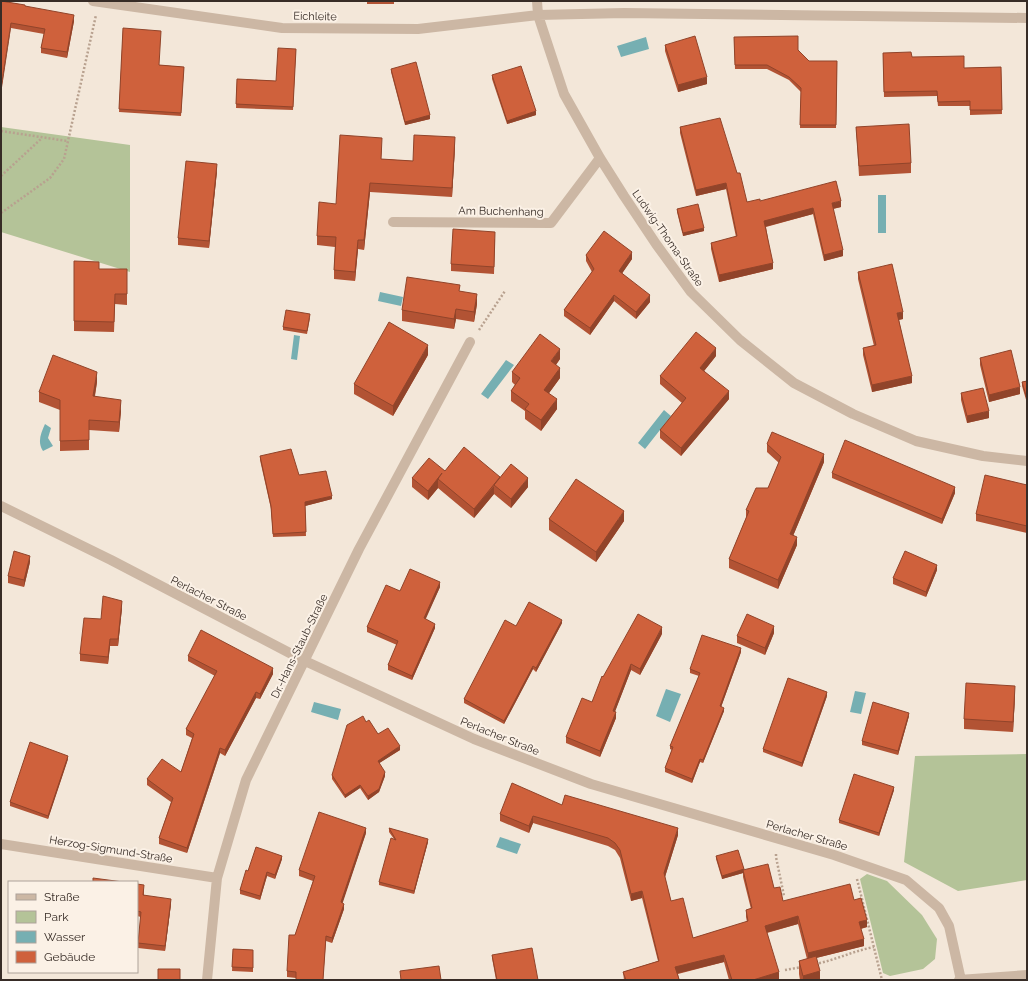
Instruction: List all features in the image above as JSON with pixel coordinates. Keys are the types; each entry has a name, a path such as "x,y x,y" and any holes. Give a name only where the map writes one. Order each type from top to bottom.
{"street":[{"name":"Eichleite","path":"96,1 282,28 418,29 538,15 624,13 1027,18"},
{"name":"Ludwig-Thoma-Straße","path":"537,1 538,15 564,94 600,158 652,238 691,292 740,340 794,383 853,414 916,441 983,456 1027,461"},
{"name":"Am Buchenhang","path":"393,222 551,223 600,158"},
{"name":"Dr.-Hans-Staub-Straße","path":"207,980 217,878 246,780 359,549 470,342"},
{"name":"Perlacher Straße","path":"1,506 111,560 305,661 474,740 584,781 852,861 906,880 938,908 949,926 961,980"},
{"name":"Herzog-Sigmund-Straße","path":"1,844 217,878"},
{"path":"961,980 1027,975"}],"path":[{"path":"1,213 50,178 64,159 96,1"},
{"path":"1,131 67,141"},
{"path":"1,176 42,138"},
{"path":"470,342 505,291"},
{"path":"779,839 776,857 784,896"},
{"path":"852,861 882,980"},
{"path":"811,965 838,959 858,950 874,947"},
{"path":"785,970 804,966"}],"green space":[{"path":"1,127 130,145 130,272 1,232"},
{"path":"1027,754 1027,880 958,891 904,862 915,756"},
{"path":"867,874 887,881 922,915 937,939 935,959 923,969 890,976 883,973 860,879"}],"water":[{"path":"646,37 649,49 621,57 617,46"},
{"path":"878,195 886,195 886,233 878,233"},
{"path":"380,292 403,297 401,306 378,301"},
{"path":"294,335 300,336 297,360 291,359"},
{"path":"506,360 514,365 488,399 481,394"},
{"path":"664,410 671,416 645,449 638,443"},
{"path":"45,424 51,428 48,438 53,446 43,451 40,441"},
{"path":"666,689 681,694 670,722 656,716"},
{"path":"855,691 866,693 861,714 850,712"},
{"path":"314,702 341,709 338,720 311,712"},
{"path":"500,837 521,844 517,854 496,847"}],"building":[{"path":"1,1 74,15 67,52 41,48 45,29 11,23 1,88"},
{"path":"123,28 161,31 159,65 184,67 181,113 119,109"},
{"path":"695,36 707,77 678,85 665,45"},
{"path":"798,36 798,50 809,61 837,61 836,125 800,125 801,88 789,77 767,65 735,65 734,37"},
{"path":"278,48 296,49 293,107 236,104 237,79 276,81"},
{"path":"911,52 912,57 964,56 964,68 1001,67 1002,110 970,110 970,101 938,102 937,91 884,92 883,53"},
{"path":"416,62 430,115 405,122 391,69"},
{"path":"521,66 536,111 507,121 492,75"},
{"path":"720,118 737,173 740,173 747,202 760,199 760,201 836,181 841,201 832,203 843,250 824,255 813,208 764,221 773,263 719,275 711,243 737,236 726,183 696,190 680,127"},
{"path":"909,124 911,163 859,166 856,127"},
{"path":"340,135 382,138 381,159 413,161 414,135 455,137 452,188 370,183 364,240 358,240 355,272 334,270 336,237 317,236 319,202 336,204"},
{"path":"186,161 217,164 209,241 178,238"},
{"path":"698,204 704,228 683,233 677,209"},
{"path":"453,229 495,232 494,267 451,264"},
{"path":"604,231 632,252 619,271 650,295 636,312 614,295 590,328 564,310 594,269 586,255"},
{"path":"74,261 99,262 99,269 127,269 127,294 115,294 114,322 74,321"},
{"path":"892,264 903,312 897,313 912,376 872,385 863,348 876,345 858,272"},
{"path":"407,277 460,285 459,291 477,294 474,312 456,309 454,319 402,310"},
{"path":"286,310 310,314 307,331 283,327"},
{"path":"389,322 428,345 393,406 354,384"},
{"path":"696,332 716,348 700,368 729,391 681,448 660,430 686,398 660,376"},
{"path":"540,334 560,349 551,361 560,368 544,390 557,399 541,420 525,409 529,404 511,391 520,378 512,372"},
{"path":"1011,350 1020,387 989,395 980,358"},
{"path":"53,355 97,372 93,396 121,400 119,422 89,420 89,440 60,441 60,400 39,392"},
{"path":"1027,381 1027,399 1022,382"},
{"path":"983,388 989,411 967,416 961,393"},
{"path":"772,432 824,454 790,534 797,537 778,580 729,559 749,511 746,510 756,488 768,488 781,457 767,444"},
{"path":"845,440 955,487 942,519 832,473"},
{"path":"464,447 500,477 474,509 438,479 442,473 428,491 412,478 429,458 445,471"},
{"path":"291,449 299,475 326,471 332,496 305,502 306,532 273,534 271,506 260,456"},
{"path":"511,464 528,478 511,499 494,485"},
{"path":"985,475 1027,485 1027,526 976,514"},
{"path":"576,479 624,511 596,552 549,519"},
{"path":"14,551 30,556 24,580 8,576"},
{"path":"905,551 937,565 926,592 893,578"},
{"path":"410,569 440,582 424,618 435,624 412,676 388,665 398,641 367,627 386,585 400,591"},
{"path":"103,596 122,601 118,639 110,639 108,657 80,654 84,618 101,619"},
{"path":"529,602 562,620 536,668 533,666 504,721 464,699 505,620 516,626"},
{"path":"638,614 662,627 640,669 631,664 613,711 616,712 600,751 566,737 582,698 592,702 602,676 603,677"},
{"path":"747,614 774,626 765,648 737,636"},
{"path":"201,630 273,668 260,694 256,692 225,750 220,748 187,848 159,838 173,798 147,779 162,759 181,772 194,734 186,729 217,671 188,656"},
{"path":"702,635 741,648 720,706 724,708 703,760 700,759 692,779 665,768 673,747 670,746 700,673 690,669"},
{"path":"788,678 827,692 802,763 763,749"},
{"path":"966,683 1015,686 1013,722 964,719"},
{"path":"873,702 909,713 898,751 862,741"},
{"path":"363,716 366,722 369,720 378,734 388,728 400,746 378,761 385,772 379,789 368,796 360,785 345,795 332,775 347,725"},
{"path":"30,742 68,756 48,816 10,802"},
{"path":"854,774 894,787 879,833 839,820"},
{"path":"512,783 562,805 565,795 678,828 664,873 671,901 683,898 693,938 748,921 746,910 752,908 743,870 768,864 774,888 780,887 783,901 850,884 854,900 861,898 867,920 859,922 864,939 808,953 798,916 765,926 779,972 753,980 732,980 724,955 675,967 679,979 676,980 626,980 623,972 659,961 642,891 631,894 620,850 615,843 608,838 533,816 529,826 500,814"},
{"path":"319,812 366,828 341,902 344,904 332,938 326,936 323,980 296,980 296,972 287,971 289,935 295,935 315,876 299,870"},
{"path":"389,828 428,839 414,891 379,882 391,838 396,840"},
{"path":"256,847 282,856 275,875 267,872 260,896 240,890 246,870 248,871"},
{"path":"738,850 744,869 722,876 716,856"},
{"path":"93,878 116,881 93,881"},
{"path":"138,884 144,885 143,895 171,899 165,946 138,943 141,912 138,911"},
{"path":"532,948 538,980 497,980 492,955"},
{"path":"233,949 253,950 253,968 232,967"},
{"path":"816,956 820,971 803,976 799,961"},
{"path":"439,966 441,980 401,980 400,971"},
{"path":"158,969 180,969 180,980 158,980"}]}
